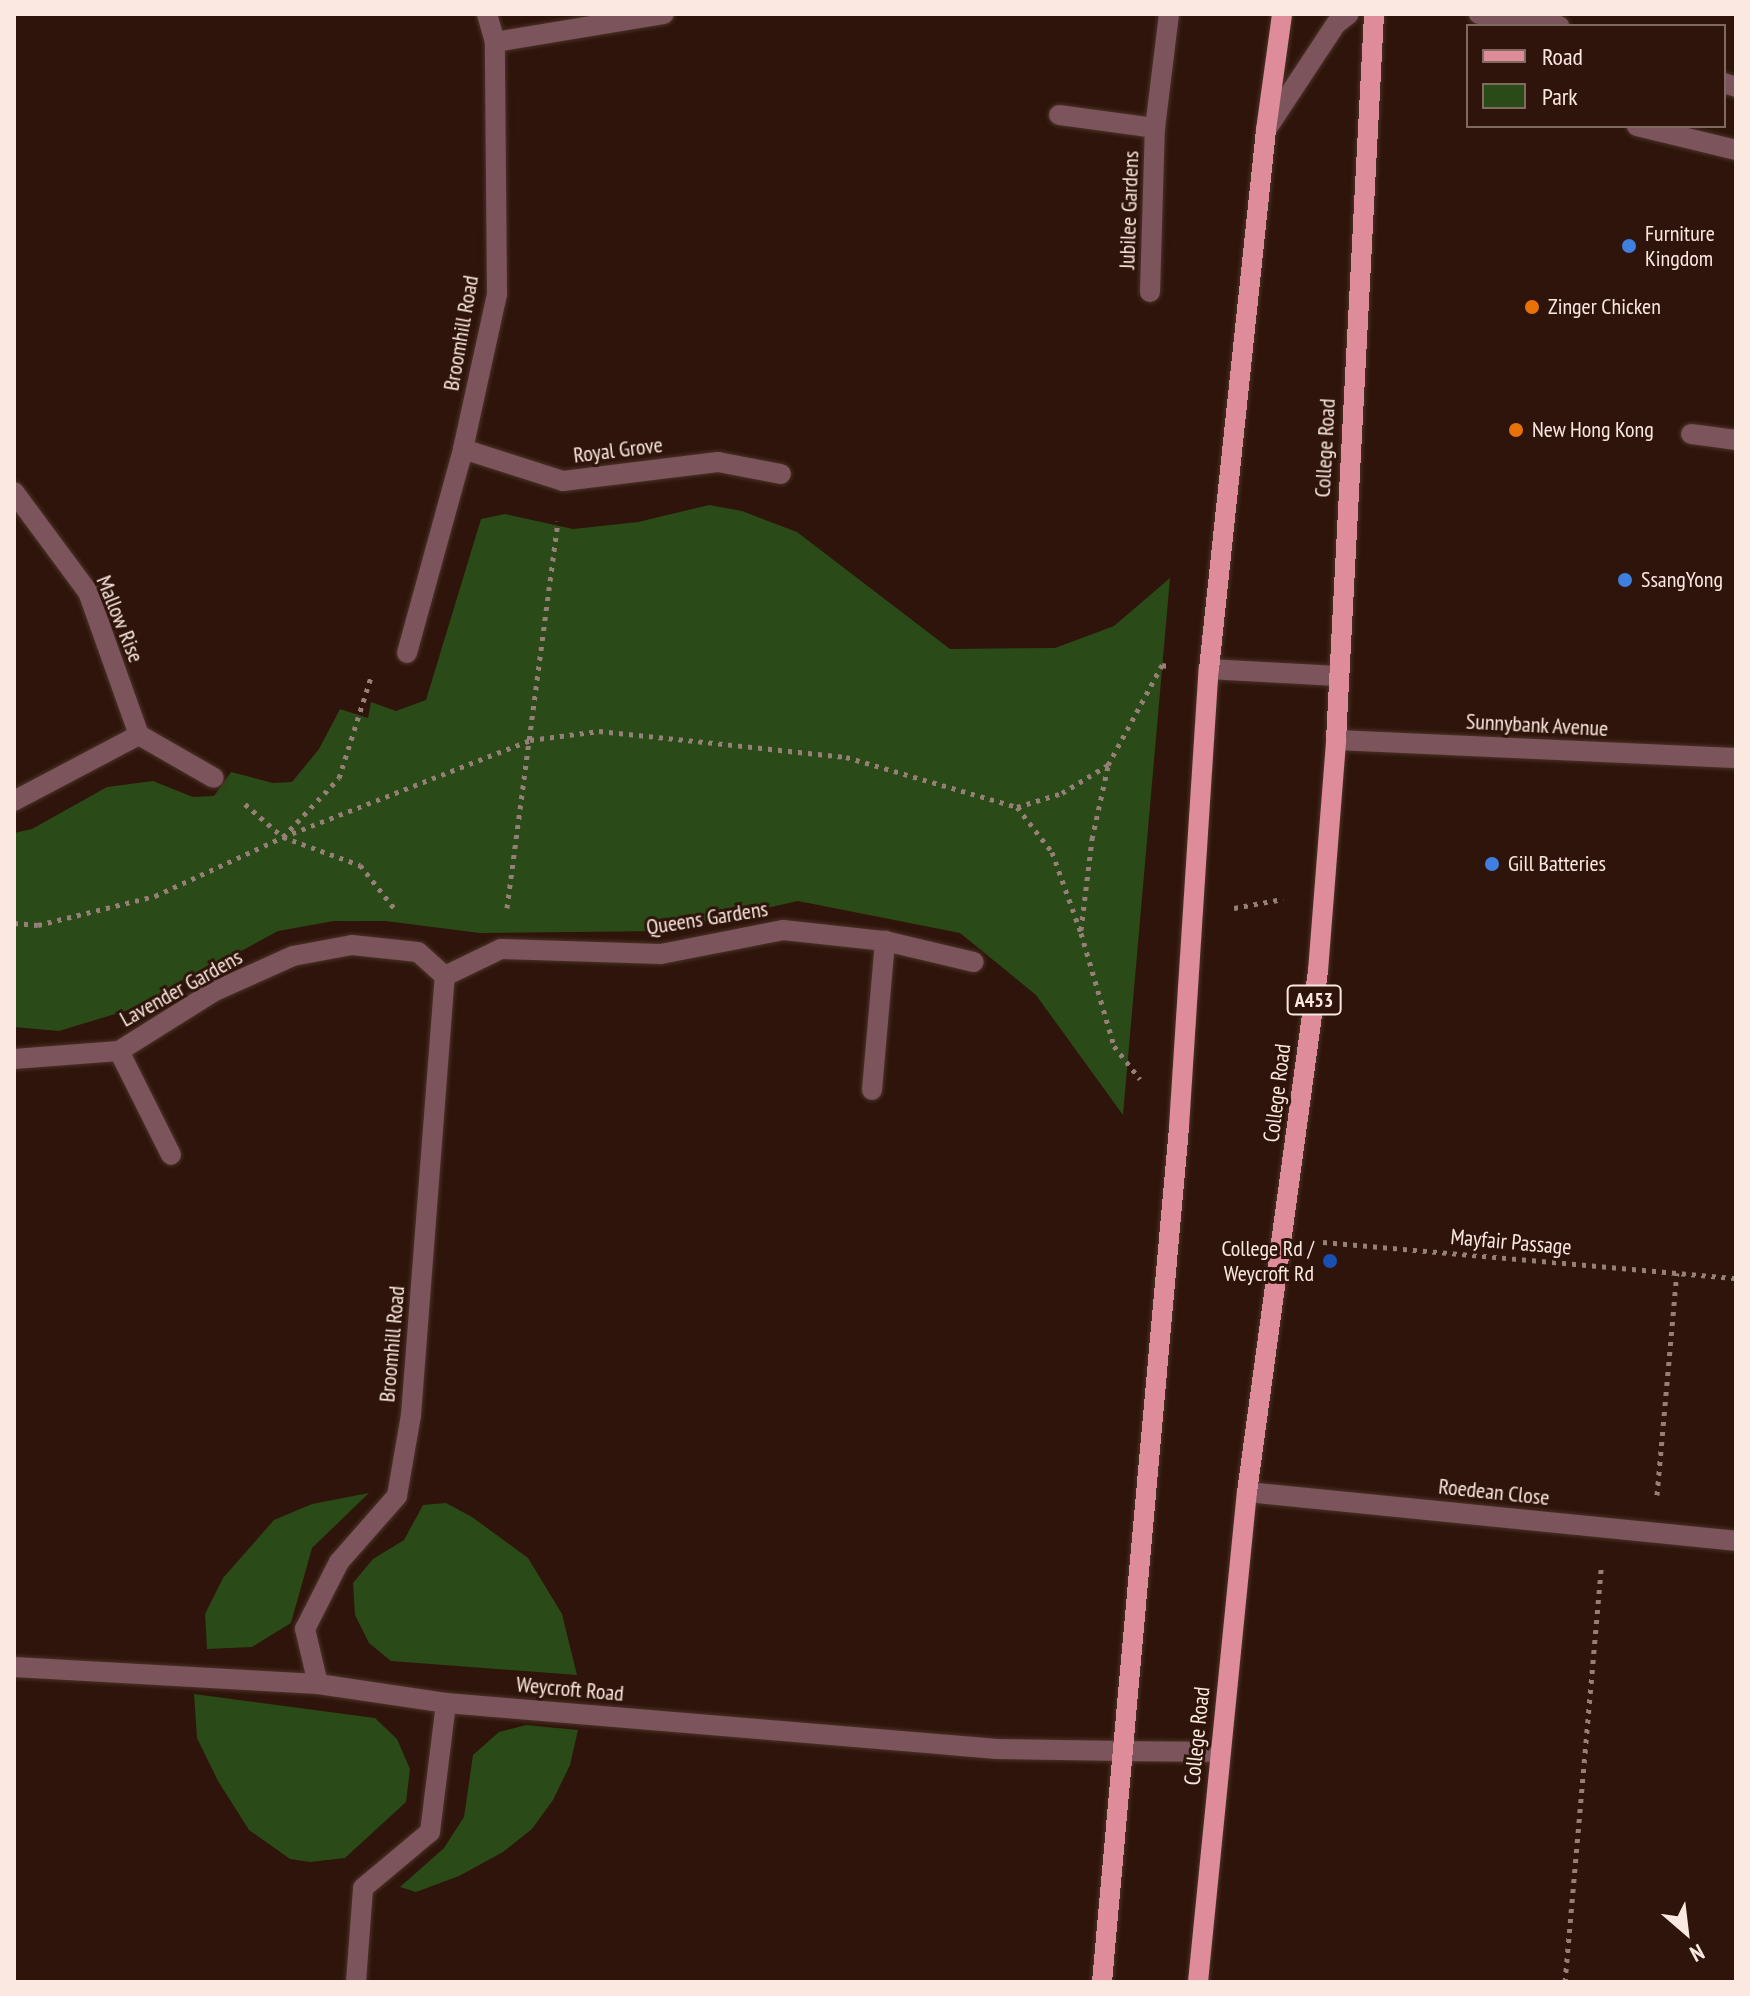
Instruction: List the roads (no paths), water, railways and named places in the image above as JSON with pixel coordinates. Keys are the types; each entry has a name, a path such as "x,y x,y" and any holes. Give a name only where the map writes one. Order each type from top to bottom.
{"main road":[{"path":"1102,1982 1179,1127 1209,669 1266,130 1282,14"},
{"name":"College Road","path":"1198,1982 1247,1492 1318,971 1336,740 1374,14"}],"street":[{"name":"Broomhill Road","path":"407,653 463,449 497,294 495,42 487,14"},
{"path":"495,42 664,14"},
{"name":"Jubilee Gardens","path":"1150,292 1155,128 1169,14"},
{"path":"1266,130 1336,24 1349,14"},
{"path":"1479,14 1548,24"},
{"name":"Jubilee Gardens","path":"1059,115 1155,128"},
{"path":"1645,128 1736,150"},
{"path":"1691,434 1736,440"},
{"name":"Royal Grove","path":"463,449 563,481 718,462 781,474"},
{"name":"Mallow Rise","path":"14,492 88,592 139,735"},
{"path":"1209,669 1337,676"},
{"path":"14,801 139,735 214,778"},
{"name":"Sunnybank Avenue","path":"1336,740 1736,758"},
{"name":"Queens Gardens","path":"445,976 501,949 661,954 783,930 885,941 974,962"},
{"path":"872,1090 885,941"},
{"name":"Lavender Gardens","path":"14,1059 119,1051 213,992 293,956 352,945 418,952 445,976"},
{"name":"Broomhill Road","path":"318,1684 305,1629 339,1562 397,1496 411,1415 445,976"},
{"name":"Lavender Gardens","path":"119,1051 171,1155"},
{"name":"Roedean Close","path":"1247,1492 1736,1541"},
{"name":"Weycroft Road","path":"14,1667 318,1684 446,1703 997,1749 1219,1752"},
{"path":"356,1982 363,1888 430,1832 446,1703"}],"place":[{"name":"Furniture Kingdom","path":"1629,246"},
{"name":"Zinger Chicken","path":"1532,307"},
{"name":"New Hong Kong","path":"1516,430"},
{"name":"SsangYong","path":"1625,580"},
{"name":"Gill Batteries","path":"1492,864"},
{"name":"College Rd / Weycroft Rd","path":"1330,1261"}]}
